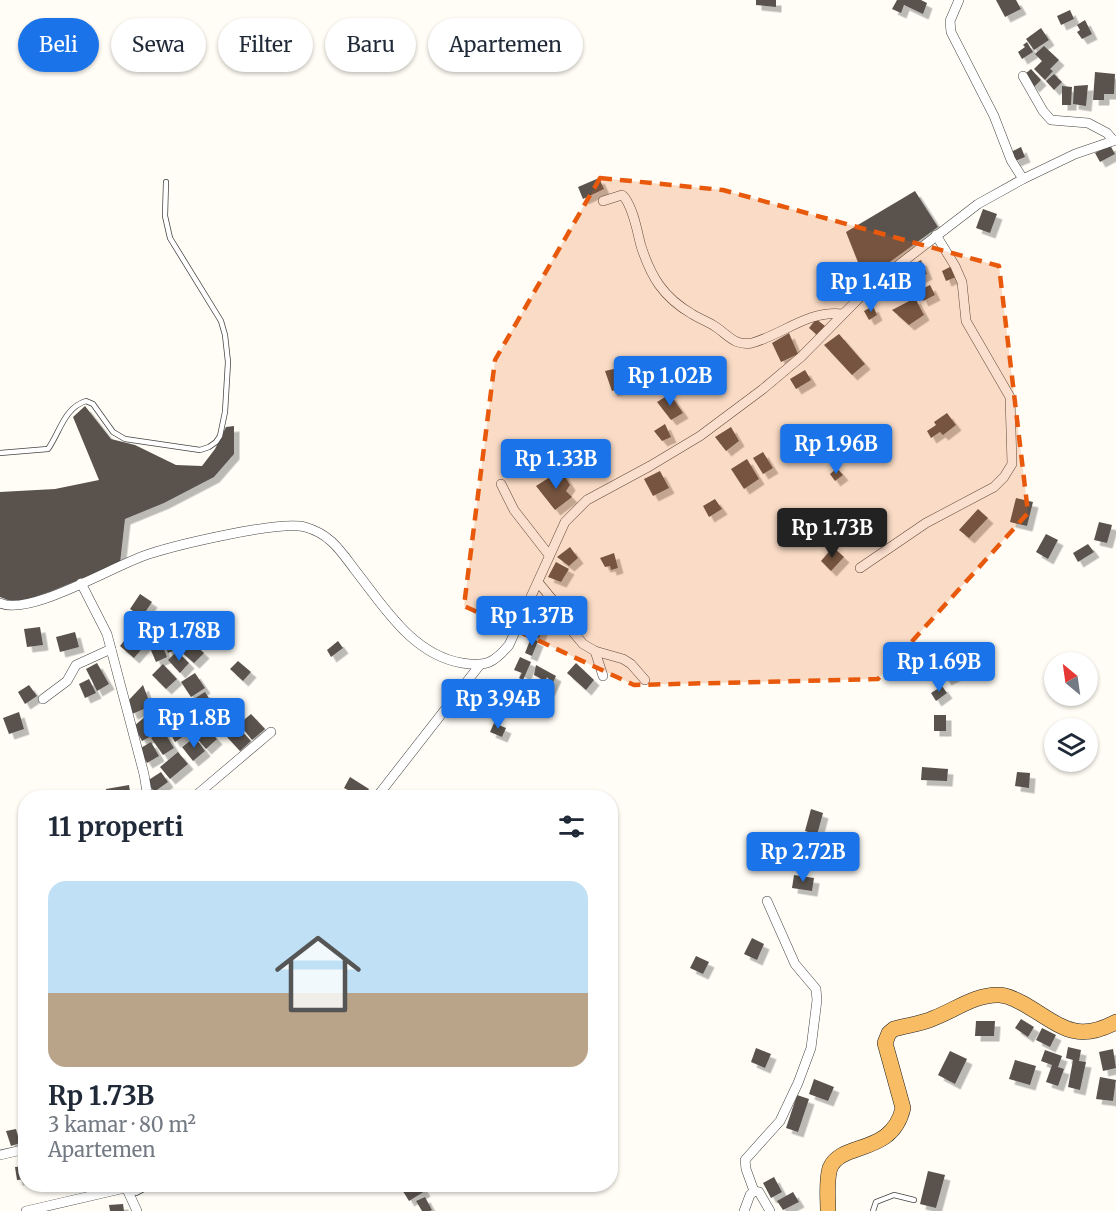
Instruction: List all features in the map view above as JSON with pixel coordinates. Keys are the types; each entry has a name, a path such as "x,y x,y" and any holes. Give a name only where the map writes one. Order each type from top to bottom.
{"highway":[{"path":"828,1211 829,1177 834,1163 846,1154 884,1138 894,1131 902,1115 903,1108 885,1043 889,1033 894,1029 931,1020 971,1001 998,994 1013,998 1078,1033 1102,1030 1116,1022"}],"street":[{"path":"959,0 952,13 951,32 994,116 1011,160 1023,179"},
{"path":"382,790 479,666 499,657 509,645 565,522 587,500 650,466 709,429 763,389 801,357 870,287 978,204 1075,154 1115,140 1088,123 1051,120 1043,111 1023,76"},
{"path":"603,201 617,195 625,198 649,271 656,283 666,295 717,328 729,339 744,344 752,343 809,317 831,313 843,314"},
{"path":"860,568 926,523 994,487 1012,464 1010,397 966,321 962,282 936,235"},
{"path":"501,484 514,510 549,555"},
{"path":"0,603 28,604 148,554 275,527 302,526 325,535 339,549 396,623 422,647 451,662 479,666"},
{"path":"538,582 560,609 578,638 596,651 623,659 631,664 645,680"},
{"path":"81,583 104,624 144,774 146,790"},
{"path":"44,699 67,681 76,665 111,649"},
{"path":"596,651 603,676"},
{"path":"202,790 271,732"},
{"path":"766,901 795,964 813,984 818,994 811,1048 798,1083 780,1121 745,1160 754,1191 761,1195 770,1211"},
{"path":"0,1155 18,1151"},
{"path":"744,1211 754,1191"},
{"path":"26,1211 101,1192"},
{"path":"128,1192 137,1211"}],"lane":[{"path":"0,453 48,449 66,416 80,403 86,401 93,404 113,432 126,439 200,450 216,442 220,436 225,412 228,362 225,335 221,321 170,238 165,216 166,182"},
{"path":"873,1211 876,1202 894,1195 914,1200"}],"highlighted area":[{"path":"600,178 723,190 999,266 1028,513 878,679 634,685 464,606 495,360"}],"building":[{"path":"756,0 776,0 776,7 756,5"},
{"path":"897,0 921,0 927,3 923,14 904,5 901,13 892,9"},
{"path":"996,0 1016,0 1021,9 1005,17"},
{"path":"1070,10 1074,19 1061,25 1057,16"},
{"path":"1085,20 1092,34 1082,39 1077,32 1080,30 1077,25"},
{"path":"1041,28 1049,40 1034,50 1026,39"},
{"path":"1027,42 1033,52 1022,59 1018,52 1025,47 1023,45"},
{"path":"1044,46 1059,60 1050,69 1053,71 1045,80 1034,69 1042,61 1035,54"},
{"path":"1031,69 1041,80 1034,87 1024,75"},
{"path":"1095,72 1115,74 1114,94 1104,94 1104,100 1093,100"},
{"path":"1054,74 1062,82 1054,90 1046,81"},
{"path":"1088,85 1086,106 1073,104 1074,86"},
{"path":"1062,86 1072,87 1071,105 1062,105"},
{"path":"1110,145 1115,154 1100,162 1095,153"},
{"path":"1021,147 1025,157 1015,161 1011,152"},
{"path":"599,178 604,189 583,199 578,187"},
{"path":"915,191 938,227 865,280 846,232"},
{"path":"983,209 997,214 990,233 976,228"},
{"path":"921,260 927,274 906,285 898,273"},
{"path":"952,266 956,277 946,281 942,271"},
{"path":"930,285 935,295 923,301 918,291"},
{"path":"915,298 924,315 909,325 892,310"},
{"path":"873,306 877,315 869,320 864,311"},
{"path":"816,319 825,326 817,335 809,328"},
{"path":"789,333 798,354 781,362 772,343"},
{"path":"839,334 865,364 852,375 824,345"},
{"path":"618,368 623,388 612,391 605,371"},
{"path":"805,370 811,380 796,389 790,379"},
{"path":"670,394 683,413 671,420 657,402"},
{"path":"85,406 111,439 135,445 176,465 202,466 215,449 226,427 234,426 234,454 214,477 164,503 125,519 120,563 16,603 0,597 0,492 55,489 99,480 73,417"},
{"path":"947,413 956,425 943,435 940,432 931,438 927,431 936,425 934,422"},
{"path":"665,424 671,437 662,441 654,431"},
{"path":"856,425 862,434 847,443 841,434"},
{"path":"731,427 739,441 726,451 715,437"},
{"path":"763,452 773,468 763,474 753,458"},
{"path":"747,459 759,479 744,489 731,469"},
{"path":"837,468 843,475 835,481 830,474"},
{"path":"561,470 570,485 566,491 572,497 555,510 536,486"},
{"path":"660,471 669,488 653,496 644,479"},
{"path":"1016,498 1033,502 1027,526 1010,522"},
{"path":"715,499 722,509 709,517 703,506"},
{"path":"978,509 988,518 969,538 959,530"},
{"path":"1099,522 1112,525 1107,543 1094,540"},
{"path":"1046,534 1058,540 1048,559 1036,552"},
{"path":"1088,544 1094,552 1078,562 1073,553"},
{"path":"570,547 578,558 569,566 557,557"},
{"path":"833,547 844,557 831,571 821,561"},
{"path":"614,553 618,568 611,570 610,566 605,567 600,558"},
{"path":"556,562 569,569 561,582 548,577"},
{"path":"140,594 152,602 142,617 130,609"},
{"path":"542,602 559,608 552,625 545,622 539,638 529,634"},
{"path":"142,618 150,622 141,636 133,631"},
{"path":"40,627 43,645 27,647 24,629"},
{"path":"174,631 177,640 174,641 176,647 168,653 161,636"},
{"path":"75,632 79,647 60,652 56,637"},
{"path":"131,632 146,644 134,658 120,646"},
{"path":"191,635 197,641 194,644 204,653 194,663 178,649"},
{"path":"531,638 538,641 532,656 525,653"},
{"path":"338,641 343,648 331,657 327,650"},
{"path":"161,642 167,657 156,662 150,648"},
{"path":"177,651 189,663 180,673 168,660"},
{"path":"520,657 531,662 523,680 519,678 522,673 514,670"},
{"path":"238,661 251,672 243,681 230,669"},
{"path":"97,663 109,684 97,691 86,669"},
{"path":"576,663 594,680 586,690 567,673"},
{"path":"163,664 177,679 166,689 152,675"},
{"path":"536,665 556,676 549,691 544,690 549,679 547,677 545,681 534,675"},
{"path":"953,665 958,674 946,680 941,672"},
{"path":"195,673 205,688 191,697 181,682"},
{"path":"89,679 96,693 85,698 79,684"},
{"path":"29,685 37,696 25,704 18,692"},
{"path":"143,685 151,706 132,714 127,702"},
{"path":"942,686 947,693 936,701 931,693"},
{"path":"205,692 216,709 203,717 192,700"},
{"path":"191,703 203,720 190,729 178,711"},
{"path":"19,712 24,729 9,734 3,718"},
{"path":"251,714 265,729 252,740 239,724"},
{"path":"934,715 946,715 946,731 934,731"},
{"path":"146,716 155,734 142,741 134,726"},
{"path":"177,717 187,734 175,742 165,724"},
{"path":"494,723 506,728 502,737 490,732"},
{"path":"205,726 217,739 206,749 194,735"},
{"path":"237,726 251,741 240,751 226,736"},
{"path":"163,730 174,748 163,755 151,738"},
{"path":"195,737 205,751 193,761 182,747"},
{"path":"151,742 159,756 147,763 139,749"},
{"path":"178,752 188,764 170,779 160,767"},
{"path":"922,767 948,769 947,781 921,780"},
{"path":"161,772 168,782 157,790 153,790 147,781"},
{"path":"1017,772 1030,773 1029,788 1015,786"},
{"path":"350,777 369,789 348,790 344,788"},
{"path":"129,785 130,790 106,790"},
{"path":"811,809 823,813 817,835 805,831"},
{"path":"794,875 814,878 812,891 792,888"},
{"path":"752,938 764,944 757,960 744,954"},
{"path":"696,956 709,962 703,974 690,968"},
{"path":"1021,1019 1034,1027 1028,1037 1015,1028"},
{"path":"976,1021 995,1021 994,1036 975,1036"},
{"path":"1042,1028 1056,1035 1050,1047 1036,1040"},
{"path":"1068,1047 1081,1050 1079,1061 1086,1062 1080,1090 1068,1087 1073,1060 1066,1058"},
{"path":"756,1048 771,1054 765,1068 751,1062"},
{"path":"1113,1049 1116,1068 1103,1071 1099,1052"},
{"path":"1045,1050 1062,1056 1058,1067 1064,1069 1058,1086 1046,1082 1052,1065 1041,1061"},
{"path":"950,1051 967,1059 955,1084 938,1075"},
{"path":"1015,1060 1036,1066 1030,1085 1009,1079"},
{"path":"1100,1077 1116,1080 1113,1101 1096,1099"},
{"path":"814,1079 834,1087 828,1101 809,1094"},
{"path":"797,1095 809,1099 798,1132 786,1128"},
{"path":"16,1129 18,1144 11,1146 6,1131"},
{"path":"15,1167 18,1167 18,1180 17,1180"},
{"path":"928,1171 945,1175 936,1208 920,1204"},
{"path":"774,1177 782,1192 771,1198 763,1183"},
{"path":"403,1192 423,1192 409,1201"},
{"path":"793,1192 799,1202 783,1210 777,1201"},
{"path":"425,1197 432,1210 430,1211 422,1211 416,1201"},
{"path":"123,1204 124,1211 110,1211 109,1205"}]}
